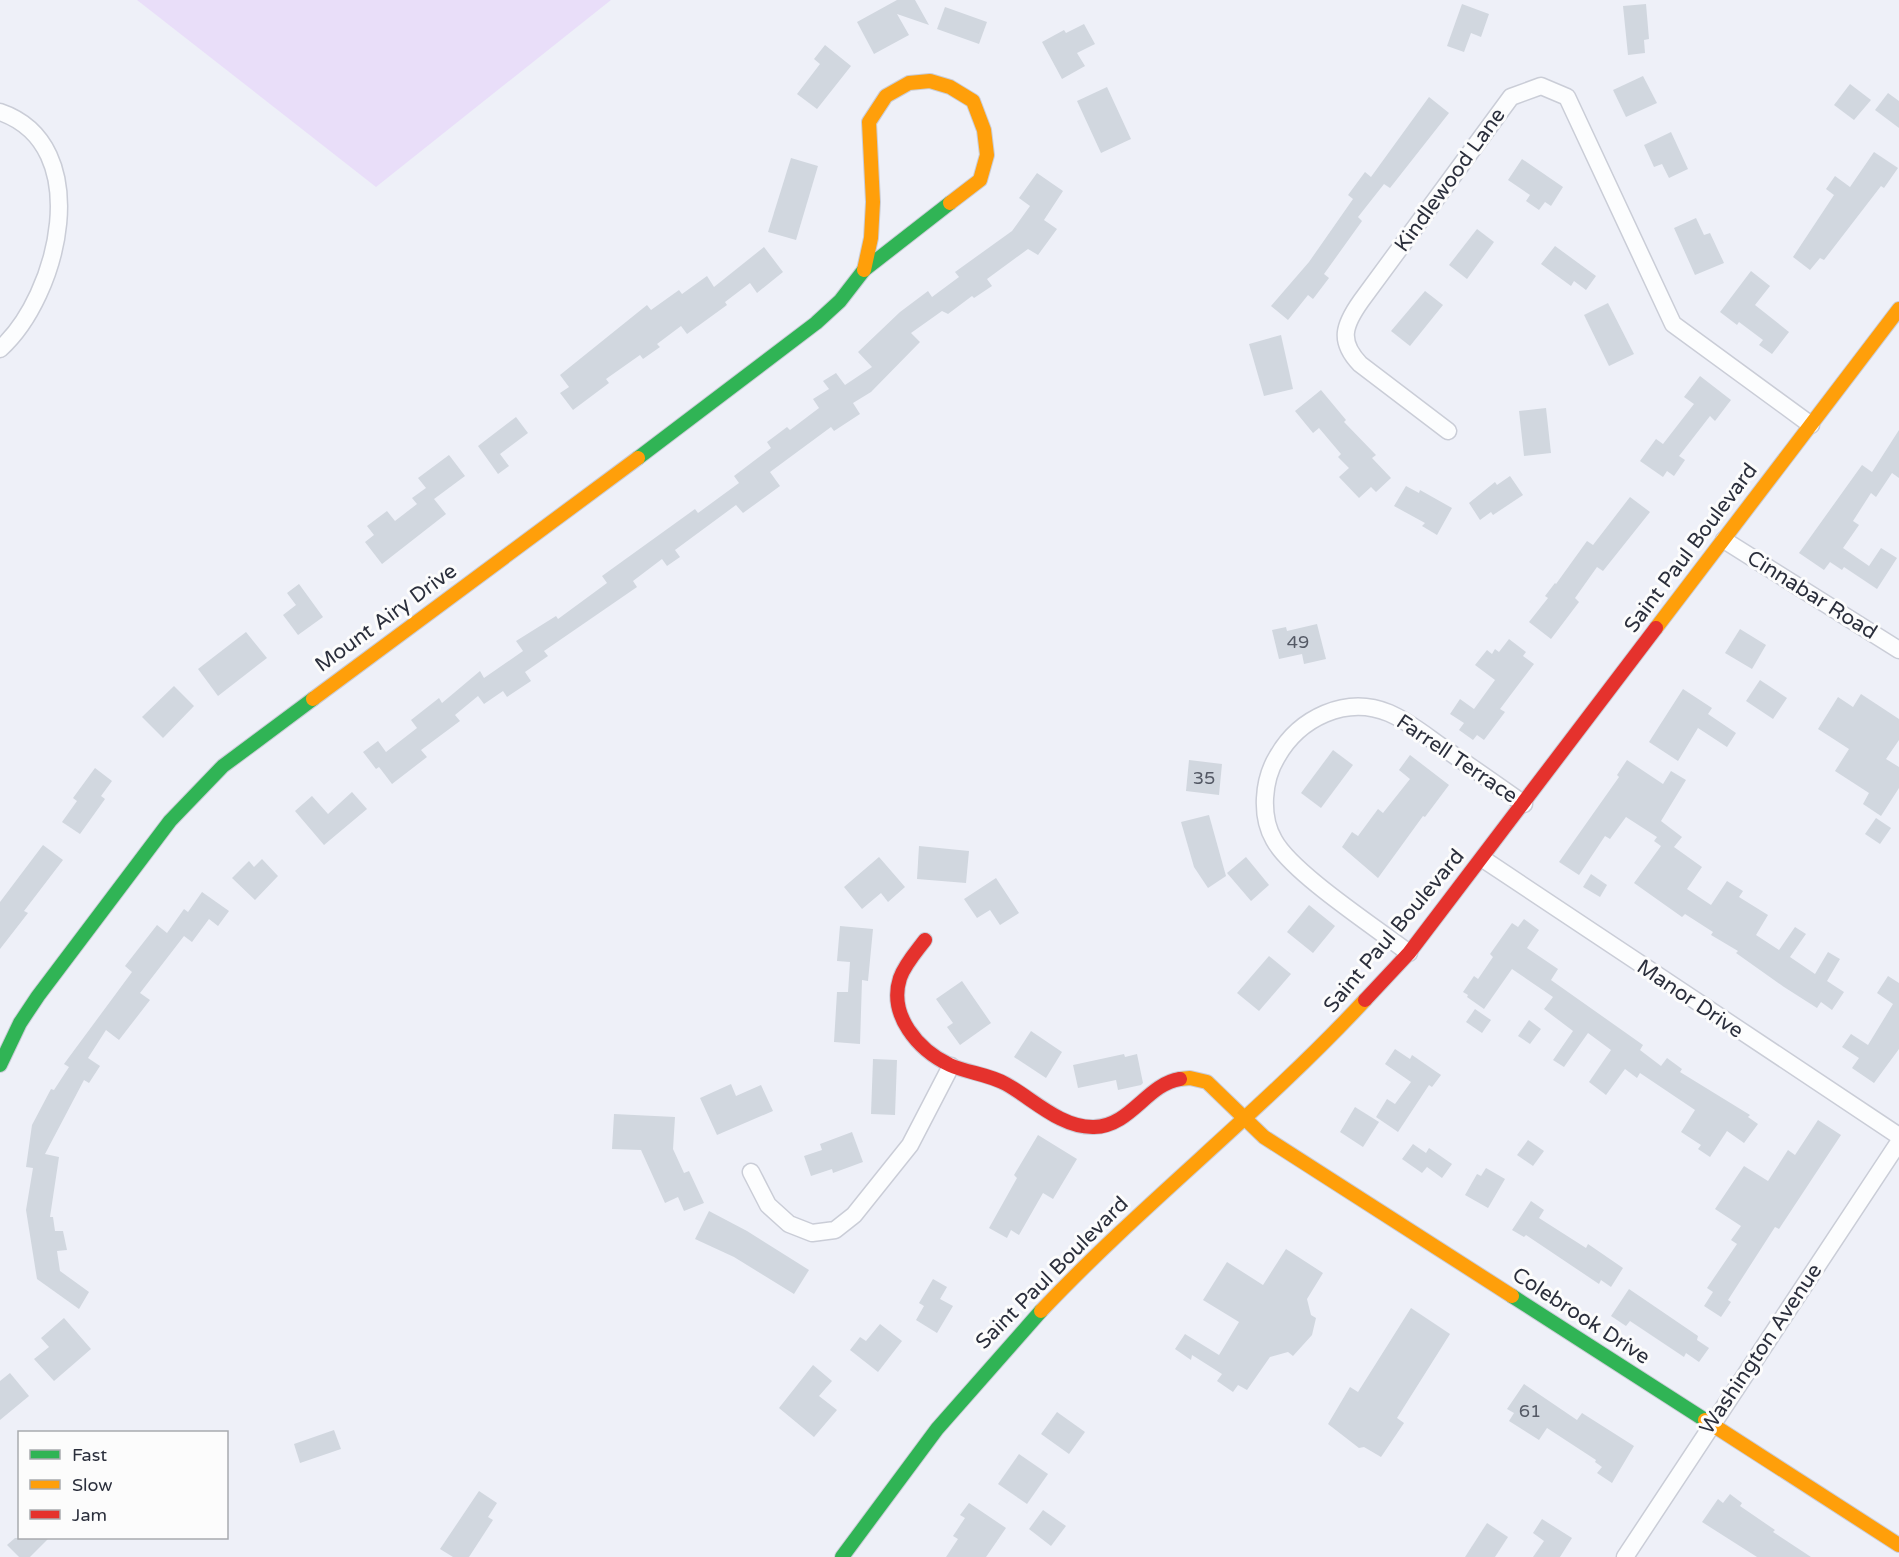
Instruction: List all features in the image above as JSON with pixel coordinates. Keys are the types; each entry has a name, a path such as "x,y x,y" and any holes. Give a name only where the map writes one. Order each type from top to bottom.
{"street":[{"name":"Mount Airy Drive","path":"0,1065 20,1023 38,996 170,821 223,765 721,397 816,323 846,294 864,270 980,180 987,155 984,130 973,101 950,87 930,81 909,83 886,96 869,122 873,202 872,238 864,270"},
{"name":"Kindlewood Lane","path":"1448,431 1360,364 1350,353 1346,341 1346,327 1361,301 1511,97 1541,86 1567,97 1673,324 1810,425"},
{"path":"0,112 32,129 44,142 55,177 58,202 54,255 46,282 21,325 0,349"},
{"name":"Saint Paul Boulevard","path":"842,1557 888,1490 965,1395 1015,1338 1119,1233 1346,1023 1409,953 1483,859 1899,309"},
{"name":"Cinnabar Road","path":"1724,540 1899,650"},
{"name":"Farrell Terrace","path":"1409,953 1299,869 1273,839 1267,816 1266,788 1277,757 1287,741 1312,720 1323,714 1354,706 1370,708 1403,721 1524,804"},
{"name":"Manor Drive","path":"1483,859 1899,1136"},
{"name":"Colebrook Drive","path":"925,940 903,971 898,984 900,1013 916,1041 931,1055 951,1066 1004,1083 1069,1121 1084,1127 1110,1125 1125,1117 1172,1080 1195,1077 1207,1082 1264,1137 1899,1545"},
{"path":"751,1172 768,1205 789,1224 812,1233 835,1230 854,1215 910,1145 951,1066"},
{"name":"Washington Avenue","path":"1625,1557 1899,1142"}],"shaded area":[{"path":"137,0 611,0 376,187"}],"building":[{"path":"897,0 915,0 929,25 897,14 909,35 874,54 857,22"},
{"path":"1462,4 1489,14 1481,37 1471,33 1464,52 1447,46"},
{"path":"1646,4 1649,39 1644,40 1645,53 1628,55 1623,6"},
{"path":"945,7 987,22 979,44 937,29"},
{"path":"1084,24 1095,44 1077,53 1085,66 1062,79 1042,42 1064,30 1066,33"},
{"path":"825,45 851,66 817,109 797,94 820,64 814,59"},
{"path":"1643,76 1657,103 1626,117 1613,90"},
{"path":"1850,84 1871,100 1854,120 1834,105"},
{"path":"1107,87 1131,139 1101,153 1077,101"},
{"path":"1888,93 1899,101 1899,128 1875,110"},
{"path":"1429,97 1449,113 1390,188 1384,184 1358,217 1362,221 1324,274 1329,278 1313,299 1308,295 1288,320 1271,306 1309,262 1353,199 1348,195 1365,172 1371,177"},
{"path":"1671,132 1688,169 1669,178 1662,164 1654,167 1644,145"},
{"path":"1874,152 1898,168 1884,188 1881,186 1824,260 1820,258 1810,270 1793,257 1834,195 1826,189 1835,176 1850,187"},
{"path":"791,158 818,166 796,240 768,232"},
{"path":"1522,159 1563,187 1551,206 1545,202 1539,210 1526,201 1530,195 1508,180"},
{"path":"1037,173 1063,191 1044,220 1057,229 1038,255 1028,249 987,279 992,286 974,298 972,296 948,314 942,311 911,333 920,342 871,392 853,403 860,414 834,431 831,427 770,472 780,486 743,513 736,505 675,550 680,557 667,566 662,559 633,581 637,587 544,651 548,656 525,672 531,681 507,697 503,691 484,704 478,696 455,715 460,721 421,750 427,757 392,784 379,767 376,769 363,752 378,741 386,752 417,728 411,720 439,698 442,703 480,671 484,678 523,651 516,641 556,616 558,619 607,583 602,576 695,509 698,513 739,483 734,476 771,448 767,442 787,427 790,430 819,408 813,399 829,389 823,381 836,373 845,385 872,367 858,352 900,312 928,291 932,297 959,277 955,272 1012,231 1030,206 1019,198"},
{"path":"1696,218 1704,235 1710,233 1724,263 1695,275 1674,228"},
{"path":"1477,229 1494,242 1467,279 1449,265"},
{"path":"1555,246 1596,276 1586,290 1574,281 1571,286 1541,264"},
{"path":"764,247 783,272 757,293 750,283 725,302 727,305 687,334 681,326 657,344 660,347 643,359 640,355 606,379 609,383 573,410 560,393 569,387 560,375 647,305 651,310 679,290 682,294 707,276 714,287"},
{"path":"1751,271 1770,286 1755,305 1789,332 1772,354 1759,345 1763,340 1739,322 1737,325 1720,312"},
{"path":"1425,291 1443,305 1410,346 1391,331"},
{"path":"1608,303 1634,354 1609,366 1584,315"},
{"path":"1281,335 1293,389 1264,396 1249,344"},
{"path":"1700,376 1731,400 1715,421 1710,416 1679,456 1685,460 1674,476 1667,471 1663,477 1640,461 1656,439 1663,444 1694,404 1684,397"},
{"path":"1321,390 1346,420 1344,422 1376,455 1372,458 1391,478 1376,492 1371,487 1359,498 1339,477 1349,468 1338,457 1341,454 1319,428 1313,433 1295,411"},
{"path":"1546,408 1551,453 1524,456 1519,411"},
{"path":"516,417 528,433 500,454 509,466 498,474 478,446"},
{"path":"1899,430 1899,478 1892,473 1876,497 1871,493 1853,521 1859,525 1843,548 1869,566 1881,548 1897,558 1877,589 1844,567 1842,570 1830,562 1824,570 1799,553 1862,465 1872,472"},
{"path":"449,455 465,476 434,499 446,514 382,564 365,542 374,535 367,526 387,511 395,521 417,504 412,498 426,488 418,478"},
{"path":"1510,476 1523,495 1493,515 1491,512 1480,520 1469,503 1495,482 1497,485"},
{"path":"1406,486 1419,493 1420,490 1452,508 1437,535 1422,526 1425,523 1394,506"},
{"path":"1630,497 1650,512 1603,571 1597,567 1575,598 1579,602 1551,639 1529,622 1548,598 1545,596 1587,541 1593,545"},
{"path":"299,584 323,617 298,635 283,615 296,605 287,593"},
{"path":"1317,624 1326,659 1304,664 1302,654 1279,659 1272,630 1286,627 1287,631"},
{"path":"1740,629 1766,645 1752,669 1725,653"},
{"path":"246,632 267,658 218,696 198,669"},
{"path":"1509,639 1526,652 1523,656 1534,664 1500,709 1505,712 1484,740 1477,735 1473,740 1459,730 1464,723 1450,714 1460,699 1474,709 1495,680 1475,665 1487,650 1492,654 1495,649 1499,652"},
{"path":"1760,680 1787,698 1773,719 1746,701"},
{"path":"174,686 194,706 163,738 142,717"},
{"path":"1683,689 1712,708 1708,714 1736,733 1727,747 1698,728 1678,761 1649,742"},
{"path":"1861,694 1899,719 1899,740 1886,759 1899,767 1899,788 1881,816 1863,804 1869,793 1835,771 1849,749 1818,729 1838,697 1853,707"},
{"path":"1333,750 1353,765 1321,808 1301,793"},
{"path":"1410,755 1449,785 1425,817 1423,816 1378,878 1342,847 1352,832 1358,836 1378,809 1383,813 1410,779 1399,770"},
{"path":"1189,760 1222,764 1219,795 1186,791"},
{"path":"1627,760 1663,784 1671,771 1686,780 1661,821 1682,837 1674,847 1702,867 1687,889 1711,905 1727,881 1743,891 1739,897 1768,915 1756,935 1779,950 1795,927 1806,934 1790,957 1815,974 1828,952 1840,959 1827,981 1844,992 1832,1010 1821,1002 1817,1008 1784,987 1736,953 1738,951 1711,935 1713,932 1685,914 1682,917 1634,883 1661,846 1654,841 1657,837 1626,817 1610,839 1605,836 1579,875 1559,862 1619,777 1617,775"},
{"path":"95,768 112,781 101,796 105,799 80,834 62,822 77,801 73,798"},
{"path":"352,792 367,809 324,845 295,811 312,796 328,814"},
{"path":"1209,815 1226,876 1208,888 1194,867 1181,822"},
{"path":"1876,818 1891,828 1880,844 1865,834"},
{"path":"43,845 63,860 24,911 28,913 0,949 0,902"},
{"path":"919,846 969,851 966,883 917,879"},
{"path":"879,857 905,887 888,902 881,893 862,909 844,887"},
{"path":"1246,857 1269,885 1251,901 1227,873"},
{"path":"262,859 278,876 255,900 232,878 249,861 254,867"},
{"path":"1591,874 1607,885 1600,897 1583,887"},
{"path":"996,878 1019,913 1000,925 990,910 977,918 964,899"},
{"path":"202,892 229,911 218,926 209,919 192,942 184,936 140,993 150,1000 119,1040 106,1030 88,1058 100,1066 89,1083 84,1080 45,1154 59,1157 50,1217 53,1217 55,1231 63,1231 67,1250 57,1251 60,1271 89,1292 79,1309 37,1279 26,1210 33,1168 26,1167 32,1125 51,1089 54,1090 69,1067 64,1064 132,972 125,966 157,925 167,933 184,909 188,912"},
{"path":"1309,905 1335,926 1313,953 1287,932"},
{"path":"1524,919 1539,930 1527,948 1558,969 1551,980 1643,1045 1640,1050 1661,1066 1667,1058 1682,1069 1680,1072 1750,1115 1748,1117 1758,1124 1744,1143 1727,1131 1710,1157 1698,1149 1701,1145 1681,1132 1695,1110 1640,1073 1637,1078 1625,1069 1606,1095 1589,1082 1611,1050 1588,1033 1564,1067 1553,1060 1573,1031 1544,1009 1553,997 1512,969 1484,1009 1467,997 1468,995 1463,992 1474,976 1478,979 1493,957 1490,954 1512,923 1518,927"},
{"path":"840,926 873,929 868,981 862,980 860,1044 834,1042 837,992 848,992 850,962 837,961"},
{"path":"1269,956 1291,974 1259,1011 1237,993"},
{"path":"1888,976 1899,983 1899,1049 1874,1083 1852,1068 1859,1058 1842,1047 1851,1034 1868,1045 1893,1004 1877,993"},
{"path":"962,981 991,1023 960,1045 947,1027 953,1023 936,999"},
{"path":"1475,1009 1491,1020 1482,1033 1466,1022"},
{"path":"1529,1020 1541,1029 1530,1044 1518,1036"},
{"path":"1031,1031 1062,1052 1046,1078 1014,1057"},
{"path":"1395,1049 1410,1059 1412,1055 1441,1075 1432,1087 1429,1085 1398,1132 1376,1117 1387,1099 1395,1104 1411,1082 1385,1064"},
{"path":"1124,1054 1125,1057 1137,1054 1143,1083 1141,1085 1118,1090 1116,1080 1078,1088 1073,1065"},
{"path":"873,1059 897,1060 895,1115 871,1114"},
{"path":"731,1084 736,1096 761,1085 773,1111 717,1135 700,1098"},
{"path":"1355,1107 1379,1122 1363,1147 1340,1132"},
{"path":"614,1114 675,1117 673,1149 684,1173 689,1171 704,1203 684,1211 678,1197 665,1203 641,1150 612,1149"},
{"path":"1818,1120 1841,1135 1779,1229 1775,1227 1728,1300 1731,1302 1721,1317 1704,1306 1713,1292 1707,1288 1737,1244 1731,1240 1741,1226 1715,1209 1744,1166 1768,1181 1788,1150 1795,1155"},
{"path":"852,1132 863,1162 833,1173 832,1169 811,1176 804,1156 822,1150 820,1144"},
{"path":"1038,1135 1077,1159 1053,1199 1043,1193 1019,1235 1011,1230 1007,1238 989,1228 1017,1178 1014,1175"},
{"path":"1528,1140 1544,1151 1533,1166 1517,1155"},
{"path":"1413,1144 1426,1153 1429,1148 1452,1164 1442,1178 1427,1167 1422,1173 1402,1159"},
{"path":"1486,1168 1505,1179 1488,1208 1465,1195 1477,1174 1481,1176"},
{"path":"1531,1201 1544,1210 1539,1218 1586,1248 1588,1244 1623,1268 1611,1287 1601,1280 1599,1284 1526,1235 1524,1237 1512,1230"},
{"path":"709,1211 747,1231 809,1270 794,1294 734,1257 695,1239"},
{"path":"1286,1249 1323,1273 1307,1299 1311,1315 1316,1318 1312,1335 1293,1356 1288,1352 1270,1357 1247,1390 1238,1385 1233,1392 1217,1381 1222,1374 1192,1355 1191,1360 1175,1349 1185,1334 1219,1355 1239,1322 1203,1300 1227,1262 1263,1285"},
{"path":"933,1279 947,1287 940,1299 953,1306 937,1333 916,1320 924,1306 919,1303"},
{"path":"1629,1289 1698,1336 1697,1340 1709,1348 1699,1362 1686,1353 1684,1357 1630,1321 1626,1326 1611,1316"},
{"path":"1411,1308 1450,1334 1397,1418 1404,1423 1381,1457 1364,1447 1359,1448 1328,1424 1350,1387 1358,1392"},
{"path":"64,1318 91,1349 54,1381 34,1359 49,1347 41,1338"},
{"path":"880,1324 902,1341 878,1372 850,1350 860,1337 866,1341"},
{"path":"813,1365 832,1381 819,1396 837,1410 814,1437 779,1408"},
{"path":"10,1373 29,1396 0,1420 0,1381"},
{"path":"1524,1384 1577,1420 1582,1413 1634,1446 1612,1483 1597,1473 1602,1467 1595,1462 1596,1460 1547,1428 1539,1440 1509,1421 1514,1413 1507,1409"},
{"path":"1057,1412 1085,1432 1069,1454 1041,1434"},
{"path":"334,1430 341,1449 300,1463 294,1444"},
{"path":"1019,1454 1048,1474 1027,1504 998,1484"},
{"path":"479,1491 497,1503 488,1517 493,1520 469,1557 453,1557 440,1549"},
{"path":"1730,1494 1742,1503 1740,1506 1775,1530 1773,1532 1811,1557 1757,1557 1702,1522 1718,1499 1723,1503"},
{"path":"969,1503 1006,1528 986,1557 946,1557 958,1539 953,1536 965,1518 960,1515"},
{"path":"1043,1510 1066,1526 1051,1546 1029,1529"},
{"path":"1542,1519 1572,1538 1560,1557 1533,1557 1544,1541 1533,1533"},
{"path":"1487,1523 1508,1537 1495,1557 1465,1557"},
{"path":"15,1538 48,1539 30,1557 19,1557 7,1545"}],"traffic: fast":[{"path":"638,458 816,323 840,301 864,270 950,203"},
{"path":"0,1065 20,1023 38,996 170,821 223,766 313,699"},
{"path":"1512,1296 1705,1420"},
{"path":"842,1557 937,1429 1041,1311"}],"traffic: slow":[{"path":"864,270 871,238 873,202 869,122 886,96 909,83 930,81 950,87 973,101 984,130 987,155 980,180 950,203"},
{"path":"1656,628 1899,309"},
{"path":"313,699 638,458"},
{"path":"1041,1311 1121,1232 1286,1080 1365,1000"},
{"path":"1180,1079 1190,1078 1207,1082 1264,1137 1512,1296"},
{"path":"1705,1420 1899,1545"}],"traffic: jam":[{"path":"1365,1000 1409,953 1656,628"},
{"path":"925,940 902,973 897,992 898,1005 908,1030 917,1041 950,1065 999,1081 1070,1123 1094,1127 1118,1120 1158,1088 1180,1079"}]}
